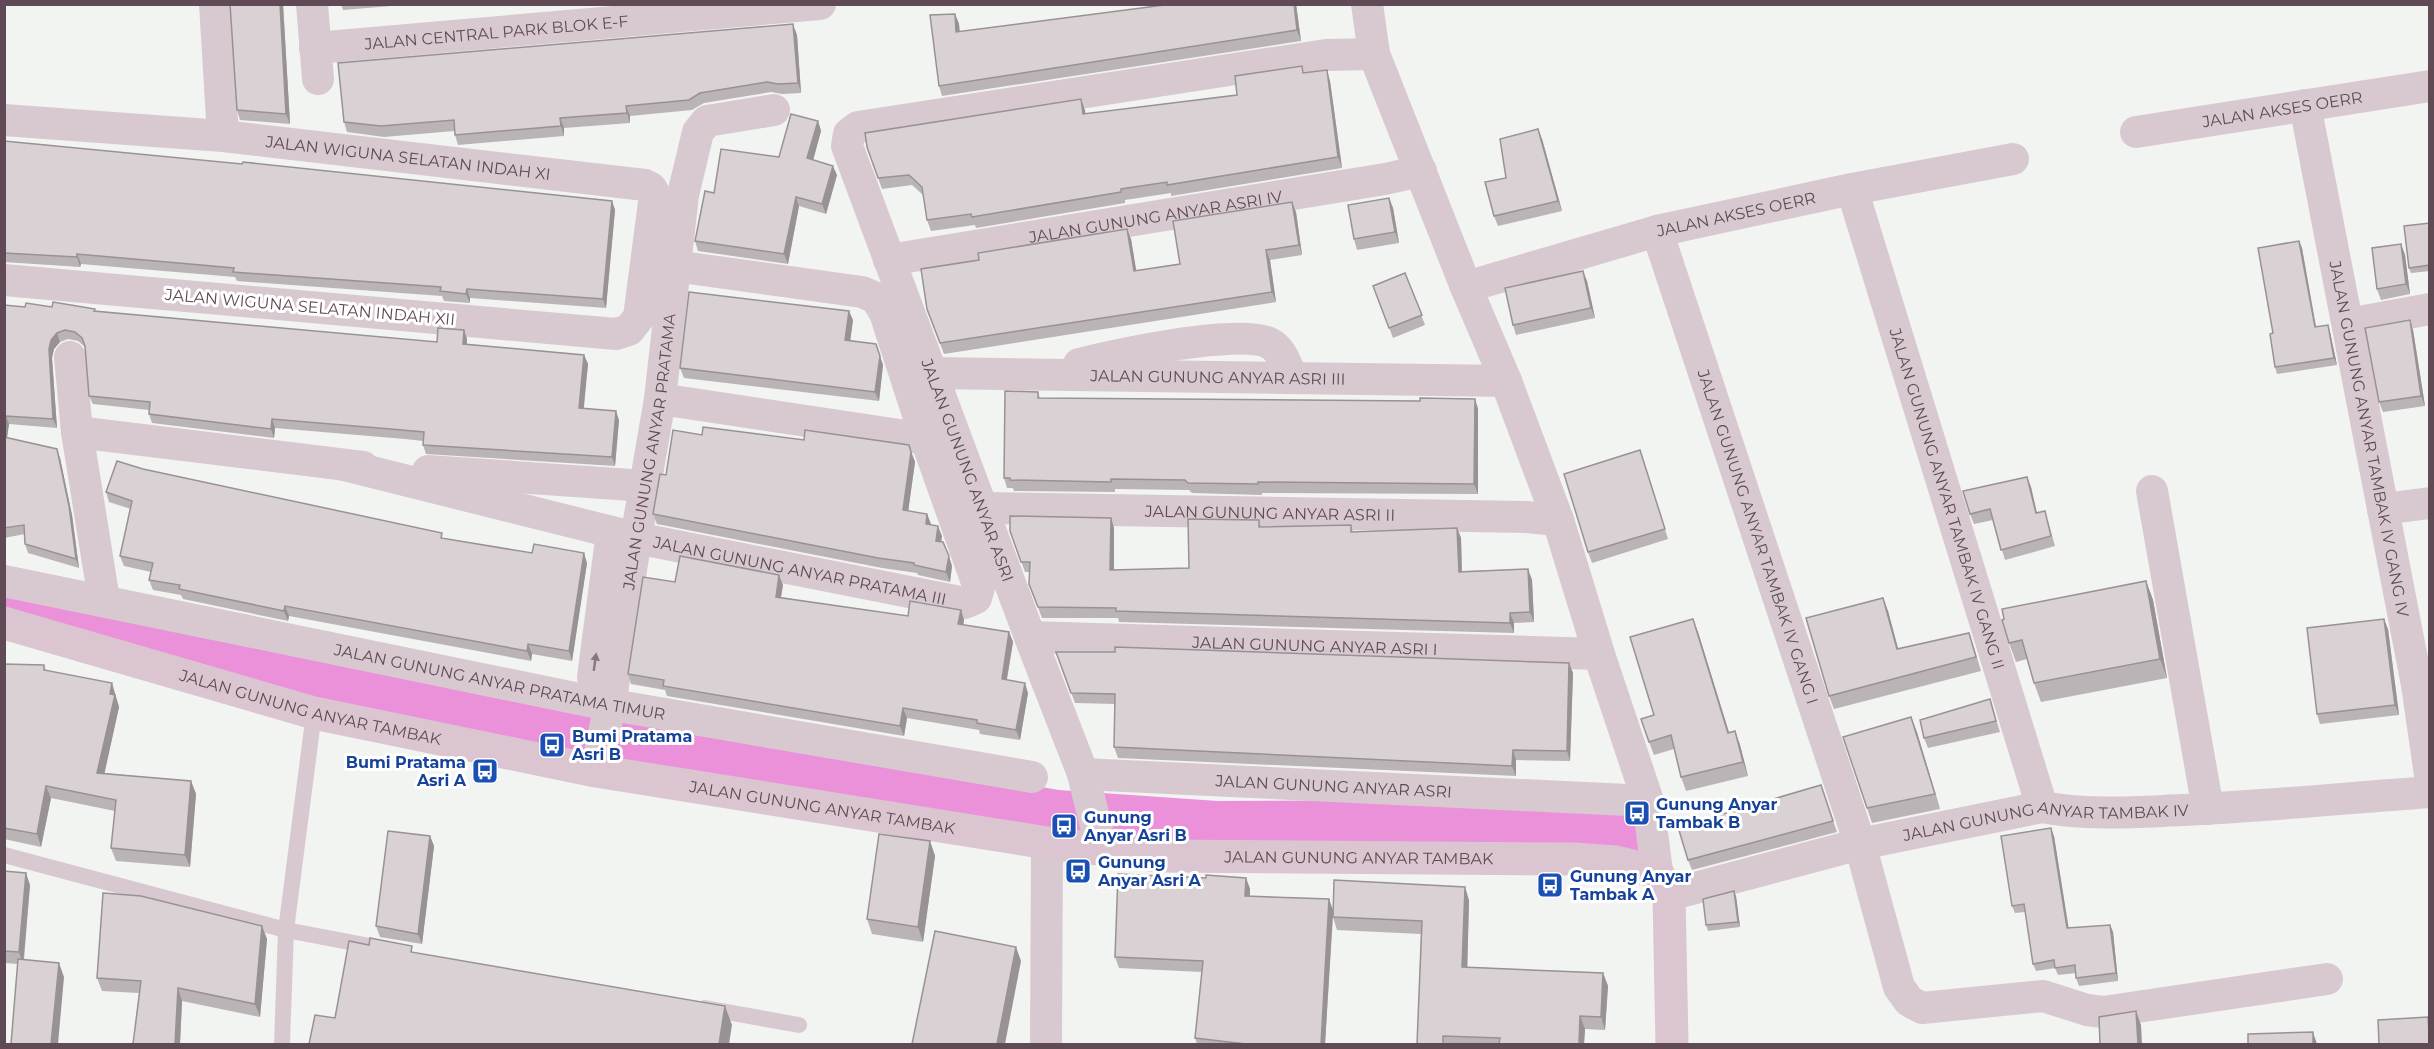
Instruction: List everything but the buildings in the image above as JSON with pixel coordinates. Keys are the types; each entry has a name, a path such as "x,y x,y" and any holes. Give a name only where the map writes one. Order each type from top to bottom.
{"street":[{"path":"215,4 223,136"},
{"path":"312,4 318,79"},
{"name":"JALAN CENTRAL PARK BLOK E-F","path":"315,48 820,4"},
{"path":"1367,4 1374,54 1466,287 1506,381 1558,520 1599,654 1648,801 1663,884 1672,1044"},
{"name":"JALAN GUNUNG ANYAR ASRI","path":"1099,837 1085,780 847,146 849,134 858,127 1326,55 1374,54"},
{"name":"JALAN AKSES OERR","path":"2136,132 2430,86"},
{"name":"JALAN GUNUNG ANYAR TAMBAK IV GANG IV","path":"2305,105 2383,510 2423,684 2430,775"},
{"name":"JALAN GUNUNG ANYAR PRATAMA","path":"593,734 624,535 646,486 660,399 683,195 698,132 701,125 707,121 774,110"},
{"name":"JALAN WIGUNA SELATAN INDAH XI","path":"4,120 223,136 651,188 655,195 639,317 629,330 616,334"},
{"name":"JALAN AKSES OERR","path":"1466,287 1657,231 1852,189 2013,159"},
{"name":"JALAN GUNUNG ANYAR ASRI IV","path":"889,260 1373,181 1421,171"},
{"name":"JALAN GUNUNG ANYAR TAMBAK IV GANG II","path":"1852,189 2042,807"},
{"name":"JALAN GUNUNG ANYAR TAMBAK IV GANG I","path":"1657,231 1860,844 1899,987 1909,1001 1922,1008 2043,996 2087,1010 2103,1012 2327,979"},
{"path":"660,399 926,438 885,313 876,297 862,292 674,266"},
{"name":"JALAN WIGUNA SELATAN INDAH XII","path":"4,280 616,334"},
{"path":"2348,324 2430,309"},
{"path":"70,357 76,432 104,600"},
{"name":"JALAN GUNUNG ANYAR ASRI III","path":"932,373 1506,381"},
{"path":"76,432 344,465 646,486"},
{"name":"JALAN GUNUNG ANYAR PRATAMA III","path":"344,465 624,535 965,603 976,598 979,588 926,438"},
{"path":"2152,491 2208,809"},
{"path":"2383,510 2430,503"},
{"name":"JALAN GUNUNG ANYAR ASRI II","path":"982,508 1526,517 1558,520"},
{"name":"JALAN GUNUNG ANYAR PRATAMA TIMUR","path":"4,581 104,600 593,734 1032,777"},
{"name":"JALAN GUNUNG ANYAR TAMBAK","path":"4,623 314,713 593,734 1047,843 1099,837 1160,856 1574,859 1616,862 1663,884"},
{"name":"JALAN GUNUNG ANYAR ASRI I","path":"1030,637 1562,651 1599,654"},
{"name":"JALAN GUNUNG ANYAR ASRI","path":"1085,780 1648,801"},
{"name":"JALAN GUNUNG ANYAR TAMBAK IV","path":"1663,884 2042,807 2068,812 2100,814 2208,809 2430,792"},
{"path":"1046,1044 1047,843"}],"lane":[{"path":"282,1044 286,930 314,713"},
{"path":"4,855 286,930 391,950"},
{"path":"694,1006 799,1025"}],"waterway":[{"path":"4,607 266,674 563,733 635,743 1057,816 1216,827 1638,825"}],"place":[{"name":"Bumi Pratama Asri B","path":"552,745"},
{"name":"Bumi Pratama Asri A","path":"485,771"},
{"name":"Gunung Anyar Tambak B","path":"1637,813"},
{"name":"Gunung Anyar Asri B","path":"1064,826"},
{"name":"Gunung Anyar Asri A","path":"1078,871"},
{"name":"Gunung Anyar Tambak A","path":"1550,885"}]}
